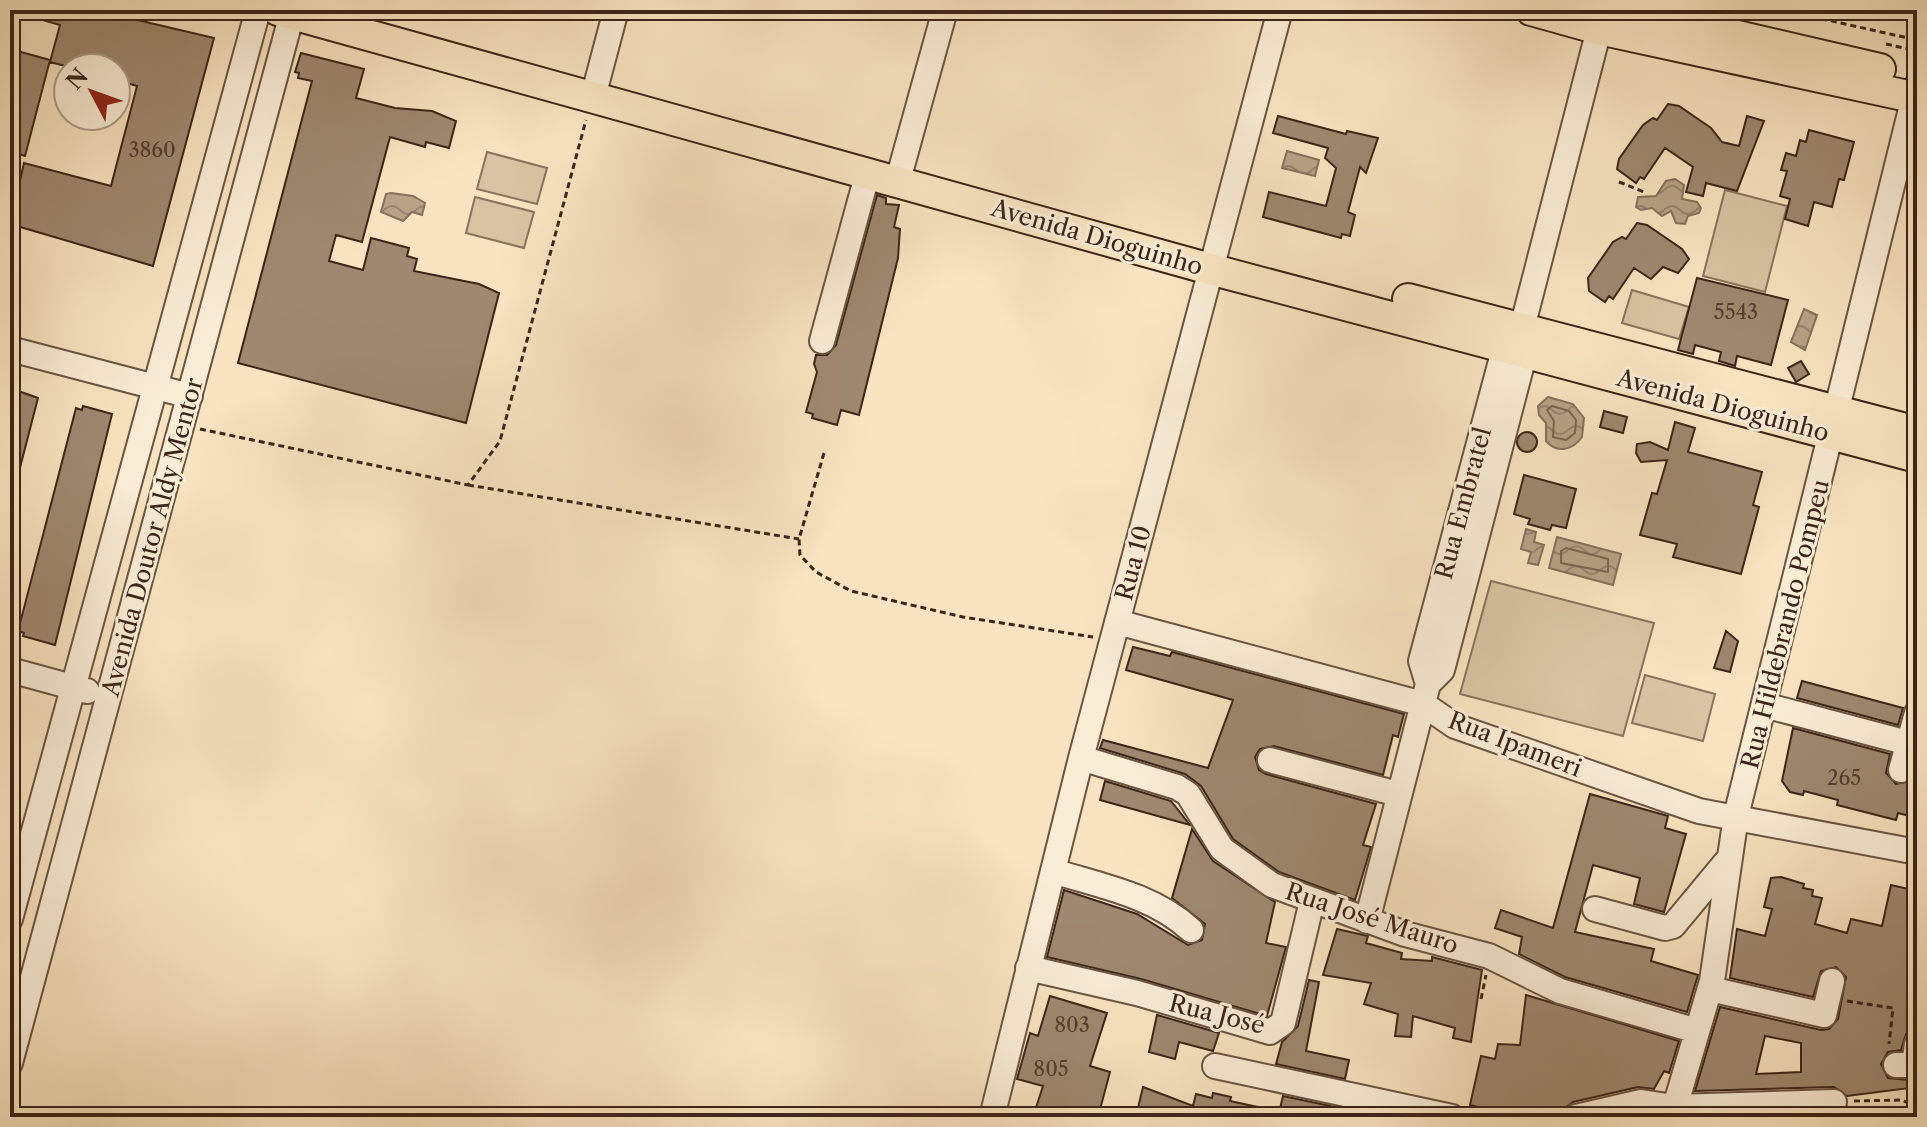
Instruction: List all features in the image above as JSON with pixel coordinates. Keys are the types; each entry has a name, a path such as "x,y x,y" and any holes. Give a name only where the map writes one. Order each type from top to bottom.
{"main road":[{"name":"Avenida Dioguinho","path":"344,10 868,172 901,170"},
{"path":"1531,10 1602,19 1916,90"},
{"path":"1625,10 1916,90"},
{"name":"Avenida Dioguinho","path":"288,11 595,87 1517,342 1836,424 1917,457"},
{"name":"Avenida Dioguinho","path":"1836,424 1917,432"}],"street":[{"name":"Avenida Doutor Aldy Mentor","path":"10,919 258,10"},
{"path":"595,87 616,10"},
{"path":"901,170 945,10"},
{"name":"Rua 10","path":"992,1117 1081,758 1280,10"},
{"name":"Avenida Doutor Aldy Mentor","path":"10,1063 190,396 288,11"},
{"name":"Rua Embratel","path":"1367,921 1425,694 1442,670 1517,342 1602,19"},
{"name":"Rua Hildebrando Pompeu","path":"1673,1112 1710,989 1736,816 1836,424 1916,90"},
{"path":"822,341 868,172"},
{"path":"10,349 190,396"},
{"name":"Rua Ipameri","path":"1115,631 1425,694 1455,726 1699,811 1917,852"},
{"path":"10,670 109,697"},
{"path":"1764,705 1908,743"},
{"path":"1901,770 1917,713"},
{"name":"Rua José Mauro","path":"1081,758 1167,781 1188,794 1214,839 1236,861 1272,885 1367,921 1489,956 1560,991 1697,1031"},
{"path":"1270,760 1398,794"},
{"path":"1595,909 1665,928 1673,926 1727,861"},
{"path":"1053,871 1166,909 1191,930"},
{"name":"Rua José","path":"1028,968 1137,993 1270,1032 1283,1023 1312,901"},
{"path":"1710,989 1824,1015 1830,989"},
{"path":"1215,1066 1353,1107 1452,1117"},
{"path":"1576,1117 1641,1102 1673,1112 1834,1102"}],"path":[{"path":"1782,10 1917,40"},
{"path":"468,485 500,441 595,87"},
{"path":"1619,182 1644,192"},
{"path":"182,424 468,485 799,539"},
{"path":"824,453 799,539 800,555 816,572 851,591 963,617 1115,631"},
{"path":"1830,989 1893,1008 1889,1059 1911,1057"},
{"path":"1834,1102 1902,1100 1917,1107"}],"shaded area":[{"path":"487,152 547,168 537,204 477,189"},
{"path":"1725,190 1787,206 1765,292 1703,276"},
{"path":"475,197 534,212 524,248 466,233"},
{"path":"1632,290 1689,307 1679,339 1622,323"},
{"path":"1491,581 1654,623 1623,736 1460,694"},
{"path":"1645,675 1715,694 1703,741 1632,723"}],"water":[{"path":"1287,151 1319,160 1315,176 1282,168"},
{"path":"1675,179 1684,185 1682,199 1697,202 1701,208 1699,213 1688,216 1685,224 1676,223 1671,211 1662,216 1652,208 1641,210 1636,207 1638,197 1656,196 1666,181"},
{"path":"386,194 413,196 425,203 422,215 412,212 403,221 381,212"},
{"path":"1804,309 1817,315 1805,350 1791,342"},
{"path":"1548,397 1573,404 1584,418 1582,437 1565,449 1555,448 1546,441 1546,423 1539,415 1538,406"},
{"path":"1526,529 1536,532 1534,542 1544,545 1538,565 1528,563 1531,552 1521,549"},
{"path":"1557,537 1621,554 1613,585 1549,568"}],"building":[{"path":"22,10 95,10 214,38 153,266 10,224 24,163 111,186 125,132 132,132 132,105 137,86 132,85 132,52 53,52 60,25 22,14"},
{"path":"10,49 50,60 25,156 10,151"},
{"path":"301,53 364,69 356,98 395,108 432,111 456,121 449,148 426,142 425,147 390,137 362,242 336,235 329,261 363,270 371,238 409,248 407,256 417,259 414,271 479,284 499,293 466,423 238,363 312,81 298,78 299,73 295,72"},
{"path":"1668,104 1679,106 1711,128 1722,142 1739,146 1747,116 1764,121 1737,191 1706,183 1703,196 1686,192 1693,167 1665,148 1644,179 1640,177 1636,183 1617,169 1619,159 1643,125 1653,118 1657,120"},
{"path":"1278,116 1346,134 1347,131 1378,138 1366,173 1360,167 1348,212 1355,215 1350,236 1342,234 1341,238 1263,217 1269,192 1326,206 1336,168 1325,158 1328,148 1273,133"},
{"path":"1809,130 1854,142 1844,180 1839,179 1832,207 1814,202 1808,226 1785,219 1790,199 1780,196 1787,171 1781,170 1786,153 1796,156 1800,140 1806,142"},
{"path":"877,195 886,198 886,204 899,205 894,227 900,229 898,258 859,415 841,410 837,425 812,418 813,414 806,412 817,372 814,364 816,355 827,355 836,345"},
{"path":"1637,223 1647,225 1682,249 1689,259 1678,273 1663,267 1651,279 1634,268 1613,299 1609,296 1605,302 1589,291 1588,278 1613,242 1622,237 1626,239"},
{"path":"1697,278 1788,300 1771,365 1737,356 1735,366 1719,361 1721,352 1695,345 1693,354 1678,350"},
{"path":"1801,361 1809,374 1796,382 1788,368"},
{"path":"10,388 38,398 15,487 10,486"},
{"path":"83,406 112,414 55,645 23,636 24,633 18,631 76,408 82,410"},
{"path":"1604,411 1627,417 1623,433 1600,427"},
{"path":"1675,422 1695,428 1688,452 1762,472 1753,505 1759,507 1741,574 1673,557 1677,544 1640,535 1652,493 1657,494 1667,460 1641,462 1636,453 1637,444 1650,442 1668,450"},
{"path":"1523,432 1531,432 1537,442 1531,452 1523,452 1517,446 1517,438"},
{"path":"1524,475 1576,489 1566,528 1552,525 1550,530 1528,524 1530,519 1514,514"},
{"path":"1726,631 1738,641 1730,672 1714,668"},
{"path":"1133,647 1170,656 1172,652 1404,714 1398,737 1393,735 1383,775 1274,746 1260,749 1255,757 1259,770 1266,774 1376,804 1363,845 1371,847 1355,900 1279,872 1233,839 1201,786 1185,774 1100,748 1103,740 1208,768 1233,700 1126,670"},
{"path":"1802,681 1903,708 1898,725 1797,698"},
{"path":"1793,728 1890,754 1886,773 1896,784 1911,781 1917,768 1917,818 1898,813 1896,820 1837,805 1838,800 1804,791 1803,795 1790,792 1782,781"},
{"path":"1105,781 1171,801 1190,825 1100,800"},
{"path":"1590,794 1668,816 1665,828 1686,834 1664,912 1634,904 1640,878 1593,865 1575,932 1654,949 1651,961 1698,975 1687,1012 1565,977 1519,954 1522,937 1495,928 1501,910 1553,928"},
{"path":"1192,829 1213,861 1275,902 1266,943 1286,947 1267,1016 1141,979 1047,957 1064,890 1137,914 1188,945 1202,940 1205,924 1172,898"},
{"path":"1781,877 1813,890 1812,896 1822,898 1815,924 1847,933 1851,919 1882,926 1891,885 1917,891 1917,1029 1906,1034 1901,1050 1888,1052 1881,1064 1888,1078 1909,1080 1910,1088 1847,1096 1834,1087 1695,1091 1720,1007 1821,1030 1829,1029 1838,1019 1846,977 1836,967 1821,971 1813,997 1730,978 1737,929 1765,936 1772,909 1764,907 1771,878","holes":["1765,1036 1801,1043 1801,1072 1756,1074"]},
{"path":"1337,929 1368,936 1366,943 1402,953 1401,959 1432,961 1432,957 1482,970 1471,1042 1453,1038 1455,1028 1413,1016 1411,1037 1395,1036 1398,1014 1364,1004 1371,983 1323,975"},
{"path":"1309,980 1319,982 1306,1051 1349,1060 1345,1079 1276,1064 1282,1042 1298,1026"},
{"path":"1526,995 1679,1041 1669,1073 1664,1071 1654,1089 1638,1087 1573,1102 1563,1110 1540,1113 1540,1117 1498,1116 1498,1112 1470,1105 1481,1056 1495,1059 1498,1044 1520,1045"},
{"path":"1050,996 1107,1013 1090,1066 1110,1072 1098,1117 1033,1117 1043,1086 1017,1079 1030,1033 1038,1036"},
{"path":"1157,1015 1219,1033 1213,1051 1179,1042 1175,1059 1149,1052"},
{"path":"1143,1087 1193,1106 1196,1094 1212,1098 1213,1093 1231,1097 1230,1101 1276,1111 1276,1117 1155,1117 1137,1112"},
{"path":"1283,1096 1340,1108 1338,1117 1278,1117"}]}
